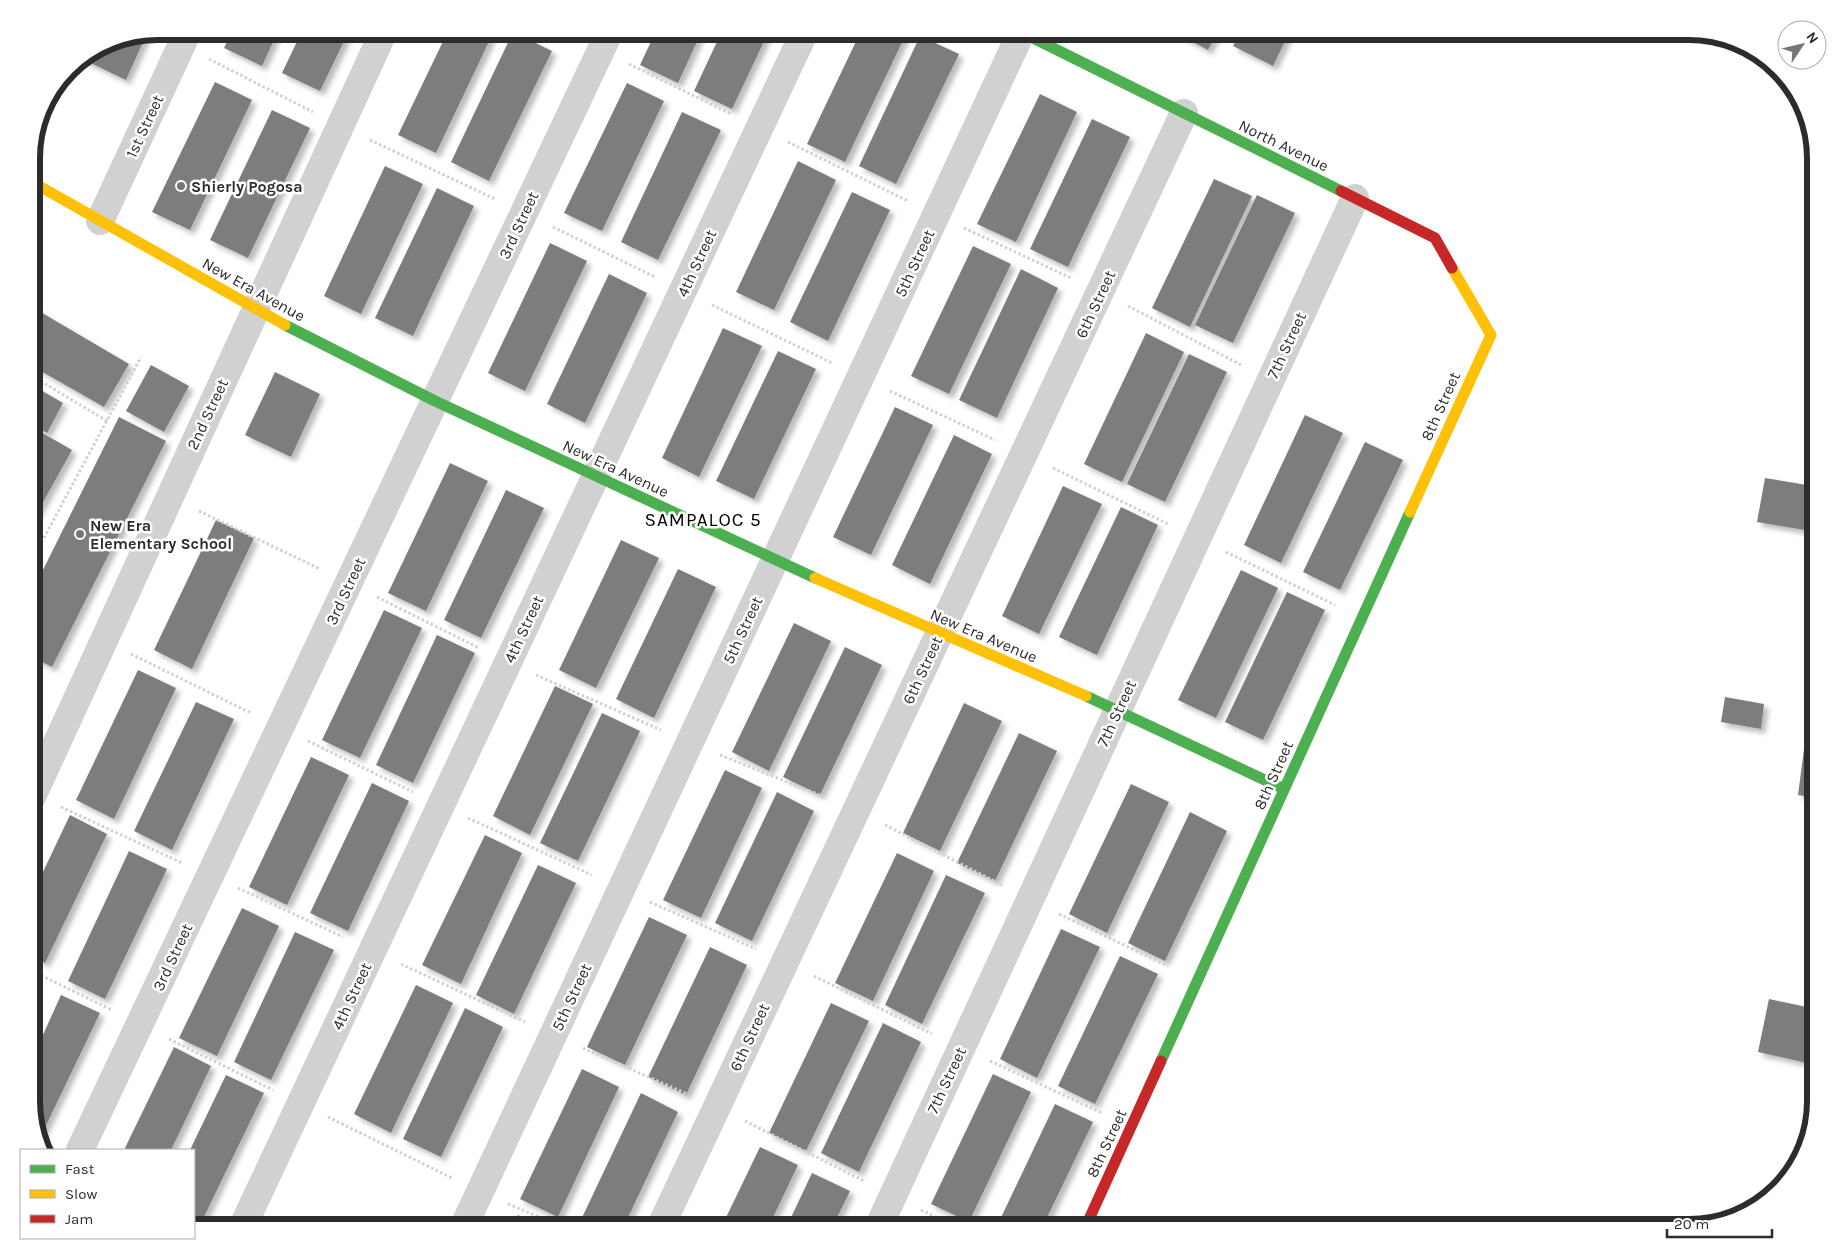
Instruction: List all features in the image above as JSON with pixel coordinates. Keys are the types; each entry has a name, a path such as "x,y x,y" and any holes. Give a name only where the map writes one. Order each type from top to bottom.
{"street":[{"name":"1st Street","path":"100,221 184,40"},
{"name":"2nd Street","path":"40,779 380,40"},
{"name":"3rd Street","path":"80,1149 606,40"},
{"name":"4th Street","path":"246,1219 801,40"},
{"name":"5th Street","path":"467,1219 1016,40"},
{"name":"North Avenue","path":"1036,40 1435,238 1490,335"},
{"name":"6th Street","path":"664,1219 1184,113"},
{"name":"New Era Avenue","path":"40,187 256,310 435,401 775,561 939,634 1118,710 1284,789"},
{"name":"7th Street","path":"882,1219 1355,198"},
{"name":"8th Street","path":"1089,1219 1490,335"}],"path":[{"path":"189,40 340,126 523,212 1362,619"},
{"path":"40,545 141,357"},
{"path":"40,381 107,421"},
{"path":"40,800 210,875 553,1035 716,1106 940,1219"}],"building":[{"path":"228,40 274,40 262,66 224,48"},
{"path":"298,40 345,40 320,91 282,73"},
{"path":"444,40 490,40 436,153 398,135"},
{"path":"509,40 529,40 552,51 489,181 451,162"},
{"path":"652,40 698,40 678,83 640,65"},
{"path":"718,40 765,40 732,109 694,91"},
{"path":"857,40 903,40 845,162 807,144"},
{"path":"918,40 929,40 959,54 896,184 859,166"},
{"path":"1189,40 1213,40 1208,50"},
{"path":"1236,40 1286,40 1273,66 1233,46"},
{"path":"143,41 126,80 89,62 120,46"},
{"path":"215,82 252,100 190,230 152,212"},
{"path":"627,83 664,101 602,231 564,213"},
{"path":"1040,94 1077,112 1016,242 977,224"},
{"path":"272,110 310,128 248,258 210,240"},
{"path":"682,112 721,130 658,260 621,242"},
{"path":"1092,119 1130,137 1068,267 1030,249"},
{"path":"798,161 836,180 774,310 736,292"},
{"path":"385,166 423,184 361,314 324,296"},
{"path":"1214,179 1252,196 1190,327 1152,308"},
{"path":"437,188 474,206 413,336 375,318"},
{"path":"852,192 890,210 828,341 790,322"},
{"path":"1257,195 1295,213 1233,343 1195,325"},
{"path":"550,243 587,261 525,391 488,373"},
{"path":"973,246 1011,264 949,394 911,376"},
{"path":"1021,269 1058,288 997,418 959,400"},
{"path":"609,274 647,293 585,423 547,404"},
{"path":"40,312 129,364 104,407 40,371"},
{"path":"723,328 762,346 699,477 662,458"},
{"path":"1146,333 1184,352 1122,482 1084,464"},
{"path":"778,351 816,369 754,499 716,481"},
{"path":"1189,354 1227,372 1165,502 1127,484"},
{"path":"151,365 189,386 164,432 126,411"},
{"path":"275,372 320,394 291,457 245,435"},
{"path":"40,390 63,403 47,433 40,429"},
{"path":"895,407 933,425 871,555 833,537"},
{"path":"1305,415 1343,433 1281,563 1244,545"},
{"path":"119,417 166,441 52,667 40,661 40,576"},
{"path":"40,432 72,450 40,508"},
{"path":"954,435 992,454 930,584 892,565"},
{"path":"1365,442 1403,460 1340,590 1303,572"},
{"path":"450,463 488,481 426,611 388,593"},
{"path":"1765,478 1807,485 1807,519 1805,530 1757,522"},
{"path":"1063,486 1102,504 1039,634 1002,616"},
{"path":"506,490 544,508 481,638 444,620"},
{"path":"1121,507 1158,525 1097,655 1059,637"},
{"path":"216,520 254,538 192,669 154,650"},
{"path":"621,540 659,558 596,688 559,670"},
{"path":"678,569 716,587 654,718 616,699"},
{"path":"1241,570 1278,588 1216,718 1178,700"},
{"path":"1287,592 1325,610 1263,740 1225,722"},
{"path":"384,610 422,628 360,758 322,740"},
{"path":"794,623 831,641 769,771 732,752"},
{"path":"437,635 475,653 413,783 376,765"},
{"path":"845,647 882,665 820,795 783,777"},
{"path":"138,670 176,688 114,819 76,800"},
{"path":"555,686 593,704 530,835 493,816"},
{"path":"1725,697 1764,704 1761,729 1721,722"},
{"path":"196,702 234,719 172,850 134,831"},
{"path":"964,703 1002,721 940,851 903,833"},
{"path":"602,713 640,731 578,861 540,843"},
{"path":"1019,733 1057,751 995,881 957,863"},
{"path":"1805,742 1807,742 1807,796 1798,795"},
{"path":"311,757 349,775 287,905 249,887"},
{"path":"725,770 762,788 701,918 663,900"},
{"path":"372,783 409,801 348,931 310,913"},
{"path":"1131,784 1169,802 1107,933 1069,914"},
{"path":"777,792 814,811 752,941 715,923"},
{"path":"1190,812 1227,831 1165,961 1128,943"},
{"path":"70,815 107,834 45,963 40,960 40,878"},
{"path":"485,835 522,853 461,984 422,965"},
{"path":"129,851 167,869 105,999 68,981"},
{"path":"897,853 934,871 873,1001 835,983"},
{"path":"538,865 576,883 514,1014 476,995"},
{"path":"946,875 985,893 922,1024 885,1005"},
{"path":"242,908 279,926 217,1056 179,1038"},
{"path":"649,917 687,935 625,1065 587,1047"},
{"path":"1061,929 1100,947 1037,1078 1000,1059"},
{"path":"295,932 334,950 271,1080 234,1062"},
{"path":"710,947 747,965 686,1095 648,1077"},
{"path":"1120,956 1158,974 1095,1104 1058,1086"},
{"path":"416,985 453,1003 391,1133 354,1114"},
{"path":"61,995 100,1013 44,1130 40,1109 40,1041"},
{"path":"1769,999 1807,1007 1807,1063 1758,1052"},
{"path":"831,1003 869,1021 806,1151 769,1133"},
{"path":"465,1008 503,1027 441,1157 403,1139"},
{"path":"883,1023 921,1042 859,1172 821,1153"},
{"path":"174,1047 211,1066 171,1149 124,1149"},
{"path":"582,1069 619,1087 558,1217 520,1199"},
{"path":"993,1074 1031,1092 970,1219 963,1219 931,1204"},
{"path":"226,1075 264,1093 203,1219 195,1219 195,1149 190,1149"},
{"path":"641,1093 678,1112 627,1219 581,1219"},
{"path":"1055,1104 1093,1122 1046,1219 1000,1219"},
{"path":"760,1147 798,1165 772,1219 725,1219"},
{"path":"812,1173 850,1191 836,1219 790,1219"},
{"path":"518,1215 526,1219 516,1219"}],"traffic: fast":[{"path":"1037,40 1341,191"},
{"path":"285,325 435,401 815,578"},
{"path":"1161,1061 1410,512"},
{"path":"1086,696 1284,789"}],"traffic: slow":[{"path":"40,187 285,325"},
{"path":"1410,512 1491,335 1452,268"},
{"path":"815,578 1086,696"}],"traffic: jam":[{"path":"1341,191 1435,238 1452,268"},
{"path":"1089,1219 1161,1061"}],"place":[{"name":"Shierly Pogosa","path":"181,186"},
{"name":"New Era Elementary School","path":"80,534"}],"district":[{"name":"SAMPALOC 5","path":"703,519"}]}
